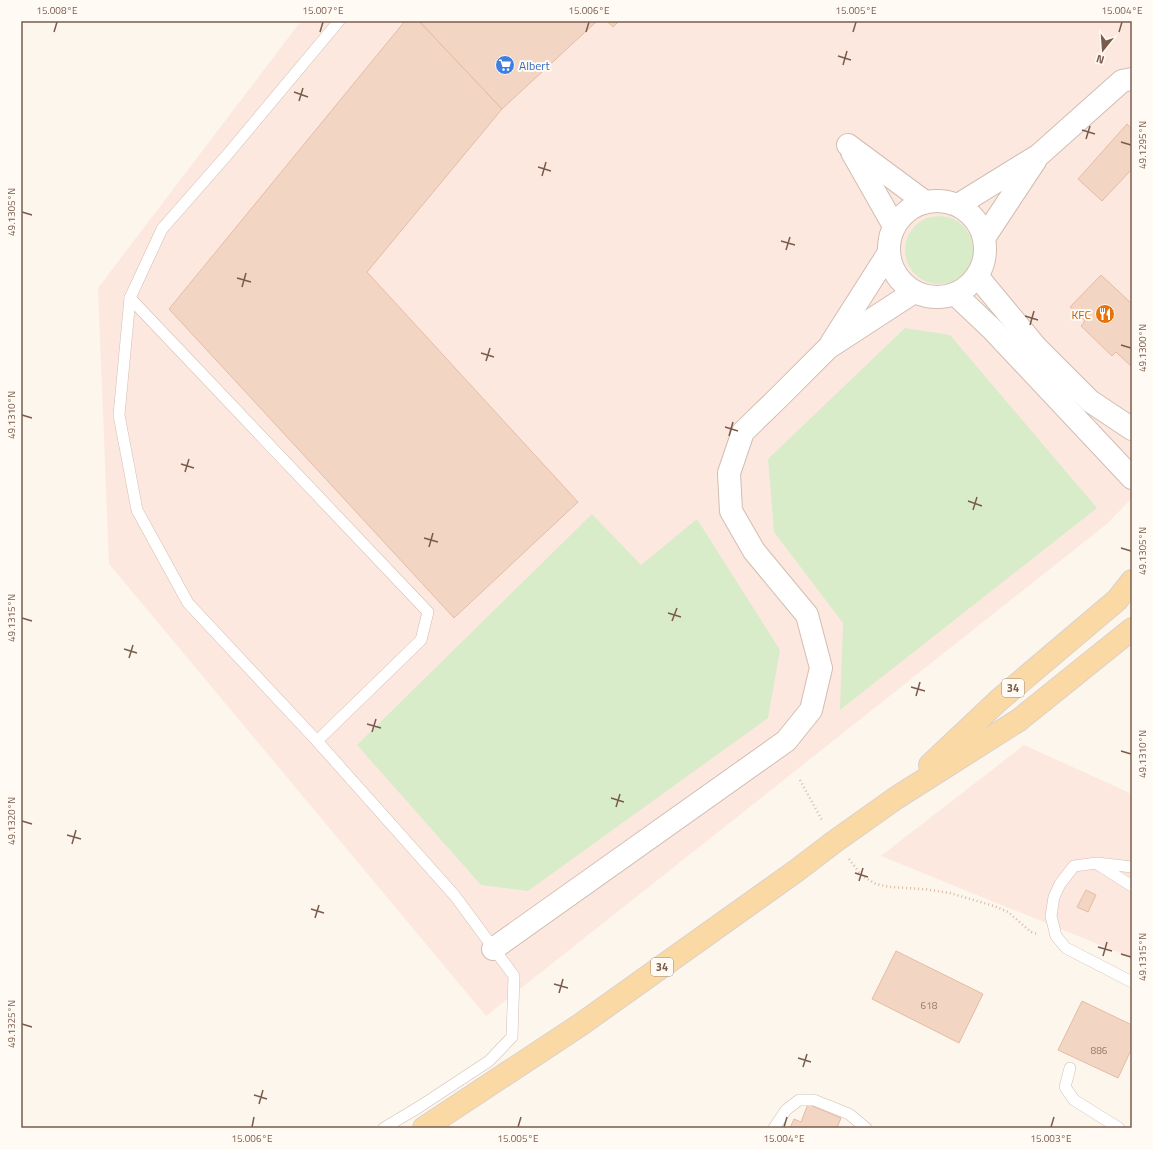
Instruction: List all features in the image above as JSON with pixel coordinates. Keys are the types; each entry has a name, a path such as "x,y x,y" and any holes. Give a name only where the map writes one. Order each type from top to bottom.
{"main road":[{"name":"34","path":"896,798 999,700 1117,600 1132,581"},
{"name":"34","path":"424,1128 580,1025 896,798 1019,720 1132,629"}],"street":[{"path":"958,205 1039,154 1122,81 1132,79"},
{"path":"894,226 848,145 925,202"},
{"path":"984,238 1039,154"},
{"path":"942,201 958,205 974,219 984,238 985,251 983,264 977,276 955,294 941,297 927,297 914,292 902,282 892,269 888,254 889,240 894,226 907,211 925,202 942,201"},
{"path":"828,348 888,254"},
{"path":"977,276 1036,347 1090,401 1132,429"},
{"path":"493,948 786,741 811,710 821,668 807,616 754,551 731,511 729,473 743,432 828,348 914,292"},
{"path":"955,294 992,329 1132,478"}],"lane":[{"path":"339,21 228,155 162,229 130,298 118,415 137,510 188,603 317,742 455,896 514,976 512,1037 489,1061 384,1128"},
{"path":"130,298 428,612 421,640 317,742"},
{"path":"1097,863 1132,886"},
{"path":"1132,868 1097,863 1074,866 1060,884 1054,897 1050,916 1056,936 1066,948 1132,982"},
{"path":"1070,1068 1064,1087 1074,1100 1119,1128"},
{"path":"774,1128 786,1110 799,1100 814,1100 849,1114 866,1128"}],"path":[{"path":"800,780 834,842 862,876 876,884 890,887 924,888 972,899 1008,912 1031,932 1041,935 1056,936"}],"shaded area":[{"path":"301,21 1132,21 1132,498 1108,523 486,1016 109,564 98,288"},
{"path":"1024,745 1132,794 1132,958 881,856"}],"green space":[{"path":"939,216 952,219 963,226 970,237 973,250 970,263 963,274 952,281 939,284 926,281 915,274 908,263 905,250 908,237 915,226 926,219"},
{"path":"905,328 950,335 1097,508 840,710 843,623 774,532 768,459"},
{"path":"592,514 641,565 697,519 780,650 768,718 528,891 481,885 357,745"}],"building":[{"path":"405,21 419,21 502,109 367,272 578,502 454,618 169,309"},
{"name":"Albert","path":"419,21 597,21 502,109"},
{"path":"607,21 619,21 613,27"},
{"path":"1127,124 1132,129 1132,169 1102,201 1078,179"},
{"name":"KFC","path":"1101,275 1132,304 1132,367 1116,352 1112,356 1081,326 1085,321 1070,307"},
{"path":"1086,890 1096,895 1088,912 1077,907"},
{"path":"896,951 983,994 959,1043 872,999"},
{"path":"1082,1001 1132,1025 1132,1048 1118,1078 1058,1050"},
{"path":"808,1104 841,1118 837,1128 790,1128 794,1119 801,1122"}],"place":[{"name":"Albert","path":"505,65"},
{"name":"KFC","path":"1105,314"}]}
